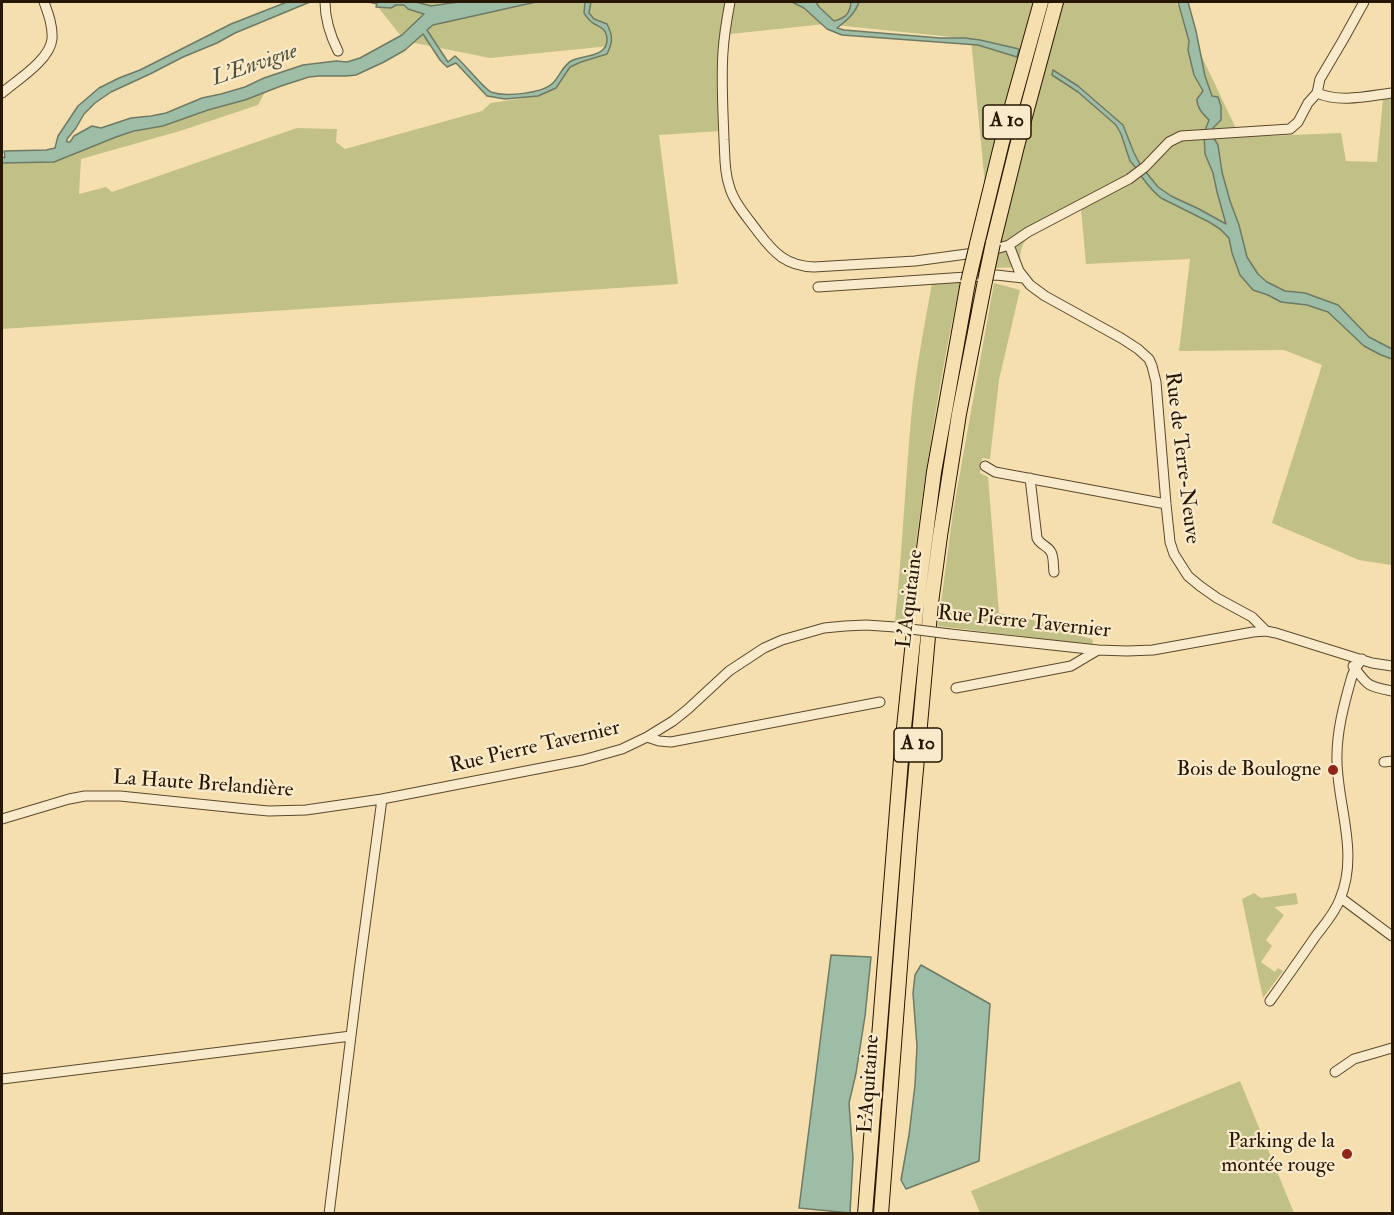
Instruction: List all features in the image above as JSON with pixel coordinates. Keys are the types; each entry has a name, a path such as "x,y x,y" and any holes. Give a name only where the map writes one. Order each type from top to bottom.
{"highway":[{"name":"L'Aquitaine","path":"866,1214 896,824 917,602 934,472 968,282 1013,100 1041,2"},
{"name":"L'Aquitaine","path":"881,1214 910,836 931,603 940,536 959,414 993,243 1019,135 1056,2"}],"street":[{"path":"2,93 49,51 52,31 44,2"},
{"path":"325,2 327,24 338,51"},
{"path":"730,2 722,66 723,123 728,184 737,202 771,249 780,257 804,267 915,261 989,251 1009,244 1122,183 1145,167 1175,138 1202,134 1290,129 1298,122 1308,103 1317,93 1320,79 1364,2"},
{"path":"1317,93 1326,97 1338,98 1392,93"},
{"name":"Rue de Terre-Neuve","path":"1009,244 1019,271 1030,285 1121,338 1149,359 1156,382 1166,504 1170,542 1174,554 1188,576 1217,598 1252,617 1266,631"},
{"path":"818,287 996,275 1023,278"},
{"path":"985,466 994,472 1166,504"},
{"path":"1030,478 1037,538 1053,555 1054,572"},
{"name":"Rue Pierre Tavernier","path":"382,799 583,760 622,749 673,721 729,671 764,648 824,628 866,625 895,627 1098,650 1126,651 1153,650 1266,631 1362,660 1392,666"},
{"path":"956,688 1071,666 1098,650"},
{"name":"Rue Pierre Tavernier","path":"1341,654 1368,685 1392,691"},
{"path":"1270,1001 1331,915 1341,898 1346,881 1348,843 1337,751 1340,722 1349,686 1355,669 1362,660"},
{"path":"647,737 671,742 880,702"},
{"name":"La Haute Brelandière","path":"2,819 54,802 85,796 120,796 269,811 306,810 382,799"},
{"path":"329,1214 382,799"},
{"path":"1341,898 1392,936"},
{"path":"2,1079 351,1036"},
{"path":"1335,1072 1354,1059 1392,1048"}],"shaded area":[{"path":"287,2 310,2 235,33 111,92 84,114 67,142 92,126 101,128 131,118 166,113 202,98 245,87 303,65 347,62 360,58 402,35 424,14 408,9 404,5 391,8 376,7 377,4 369,2 416,2 431,6 458,2 536,2 433,25 427,30 448,62 455,56 488,90 497,93 533,92 549,86 571,61 603,49 606,45 606,33 586,16 585,2 591,2 589,13 594,19 607,24 611,42 607,54 570,67 556,88 538,96 505,99 487,96 456,63 447,67 423,34 405,50 356,75 309,77 163,126 116,137 54,162 2,163 2,158 5,157 4,151 55,148 58,136 78,106 99,88 231,24"},
{"path":"374,2 1176,2 1240,137 1341,133 1346,161 1377,162 1383,99 1392,99 1391,565 1359,560 1272,523 1322,365 1284,350 1179,351 1190,259 1086,264 1081,209 1028,237 1022,247 1020,267 993,268 971,39 825,24 721,35 720,131 659,135 678,284 2,329 2,163 54,162 116,137 245,100 265,92 258,105 180,131 81,159 79,194 106,187 112,192 297,128 337,129 336,142 345,149 482,111 491,103 538,96 556,88 570,67 607,54 610,46 490,58 405,41"},
{"path":"792,2 816,2 834,21 847,14 851,2 859,2 853,13 837,28 844,30 965,38 1019,49 1017,57 978,45 842,35 827,29 804,8"},
{"path":"1178,2 1188,2 1205,76 1212,96 1218,97 1221,106 1221,120 1213,128 1213,137 1218,145 1222,172 1247,257 1258,274 1267,282 1285,291 1305,293 1338,305 1369,337 1392,349 1392,359 1364,346 1328,312 1307,305 1281,302 1253,290 1240,275 1229,238 1209,222 1155,193 1130,161 1116,125 1078,92 1052,75 1053,70 1078,86 1123,125 1141,166 1158,187 1226,224 1213,173 1205,154 1204,133 1209,120 1198,105 1197,99 1203,91 1194,75 1188,50 1189,41"},
{"path":"932,283 960,283 929,452 906,622 895,621 913,402"},
{"path":"994,283 1020,290 999,380 990,459 982,458 980,473 988,477 999,613 1079,628 1080,636 1092,639 1092,645 938,626 953,512"},
{"path":"1254,893 1261,898 1296,893 1298,904 1274,907 1284,915 1266,940 1272,946 1261,962 1275,972 1278,968 1283,971 1263,998 1242,899"},
{"path":"831,955 871,957 865,1016 849,1103 853,1158 850,1213 799,1208"},
{"path":"921,965 990,1004 979,1161 906,1189 901,1180 915,1085 917,1046 913,993 915,975"},
{"path":"1240,1081 1294,1213 980,1213 971,1191"}],"place":[{"name":"Bois de Boulogne","path":"1333,770"},
{"name":"Parking de la montée rouge","path":"1347,1154"}],"water label":[{"name":"L'Envigne","path":"255,66"}]}
